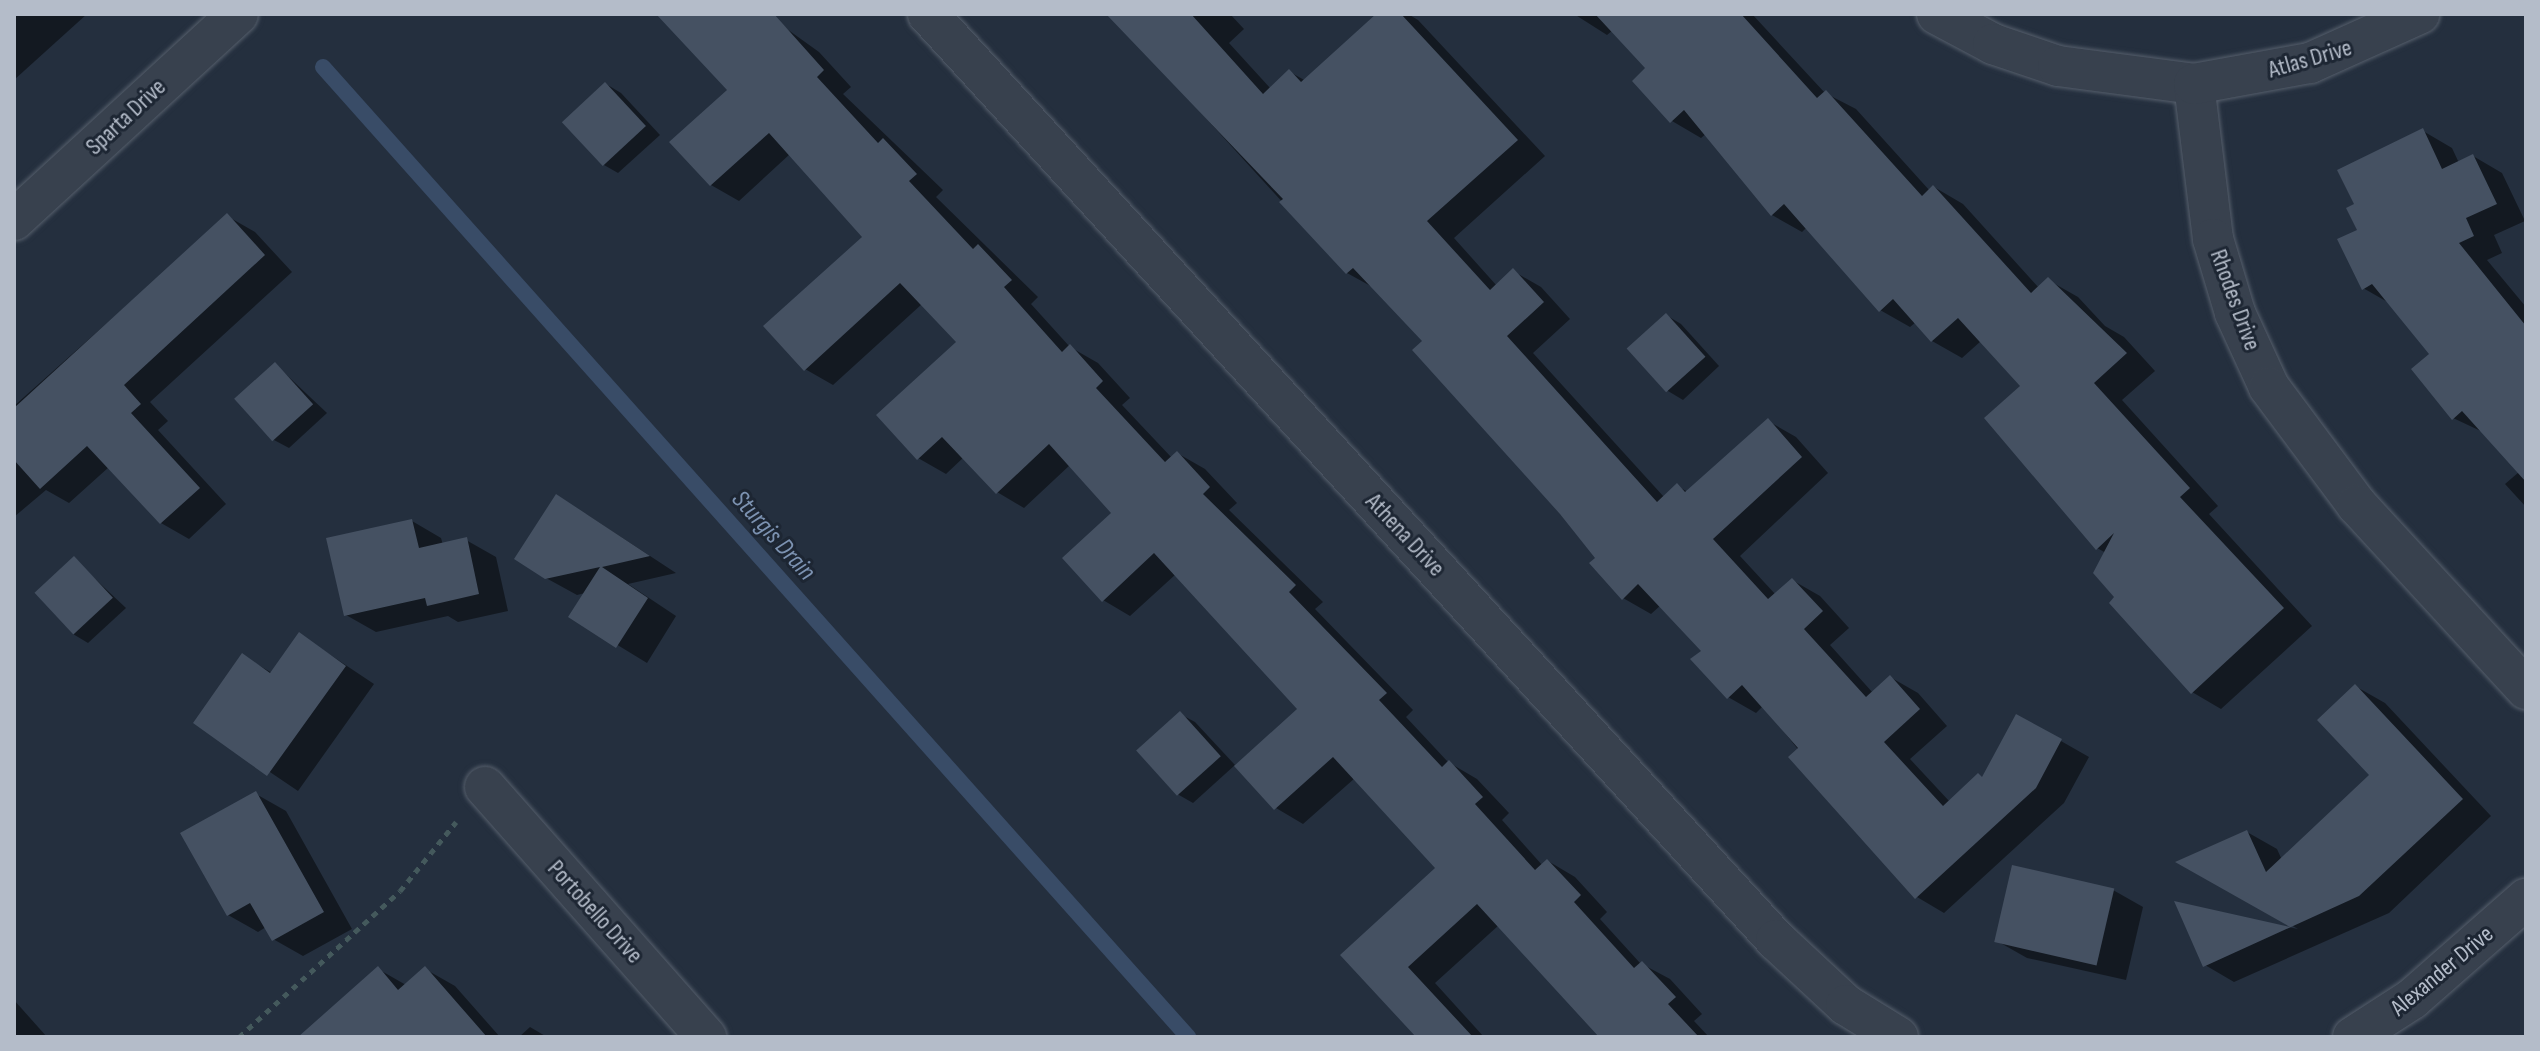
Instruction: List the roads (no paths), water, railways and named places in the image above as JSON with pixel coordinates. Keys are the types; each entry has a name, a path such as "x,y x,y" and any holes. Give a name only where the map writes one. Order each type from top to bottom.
{"street":[{"name":"Sparta Drive","path":"14,220 238,14"},
{"name":"Athena Drive","path":"928,14 1776,940 1846,1005 1898,1037"},
{"path":"1937,14 1993,44 2058,66 2194,84"},
{"name":"Atlas Drive","path":"2194,84 2310,63 2354,48 2419,14"},
{"name":"Rhodes Drive","path":"2194,84 2213,239 2235,313 2269,387 2357,505 2526,689"},
{"name":"Portobello Drive","path":"485,787 706,1037"},
{"name":"Alexander Drive","path":"2353,1037 2412,999 2526,899"}],"waterway":[{"name":"Sturgis Drain","path":"323,67 1188,1037"}]}
